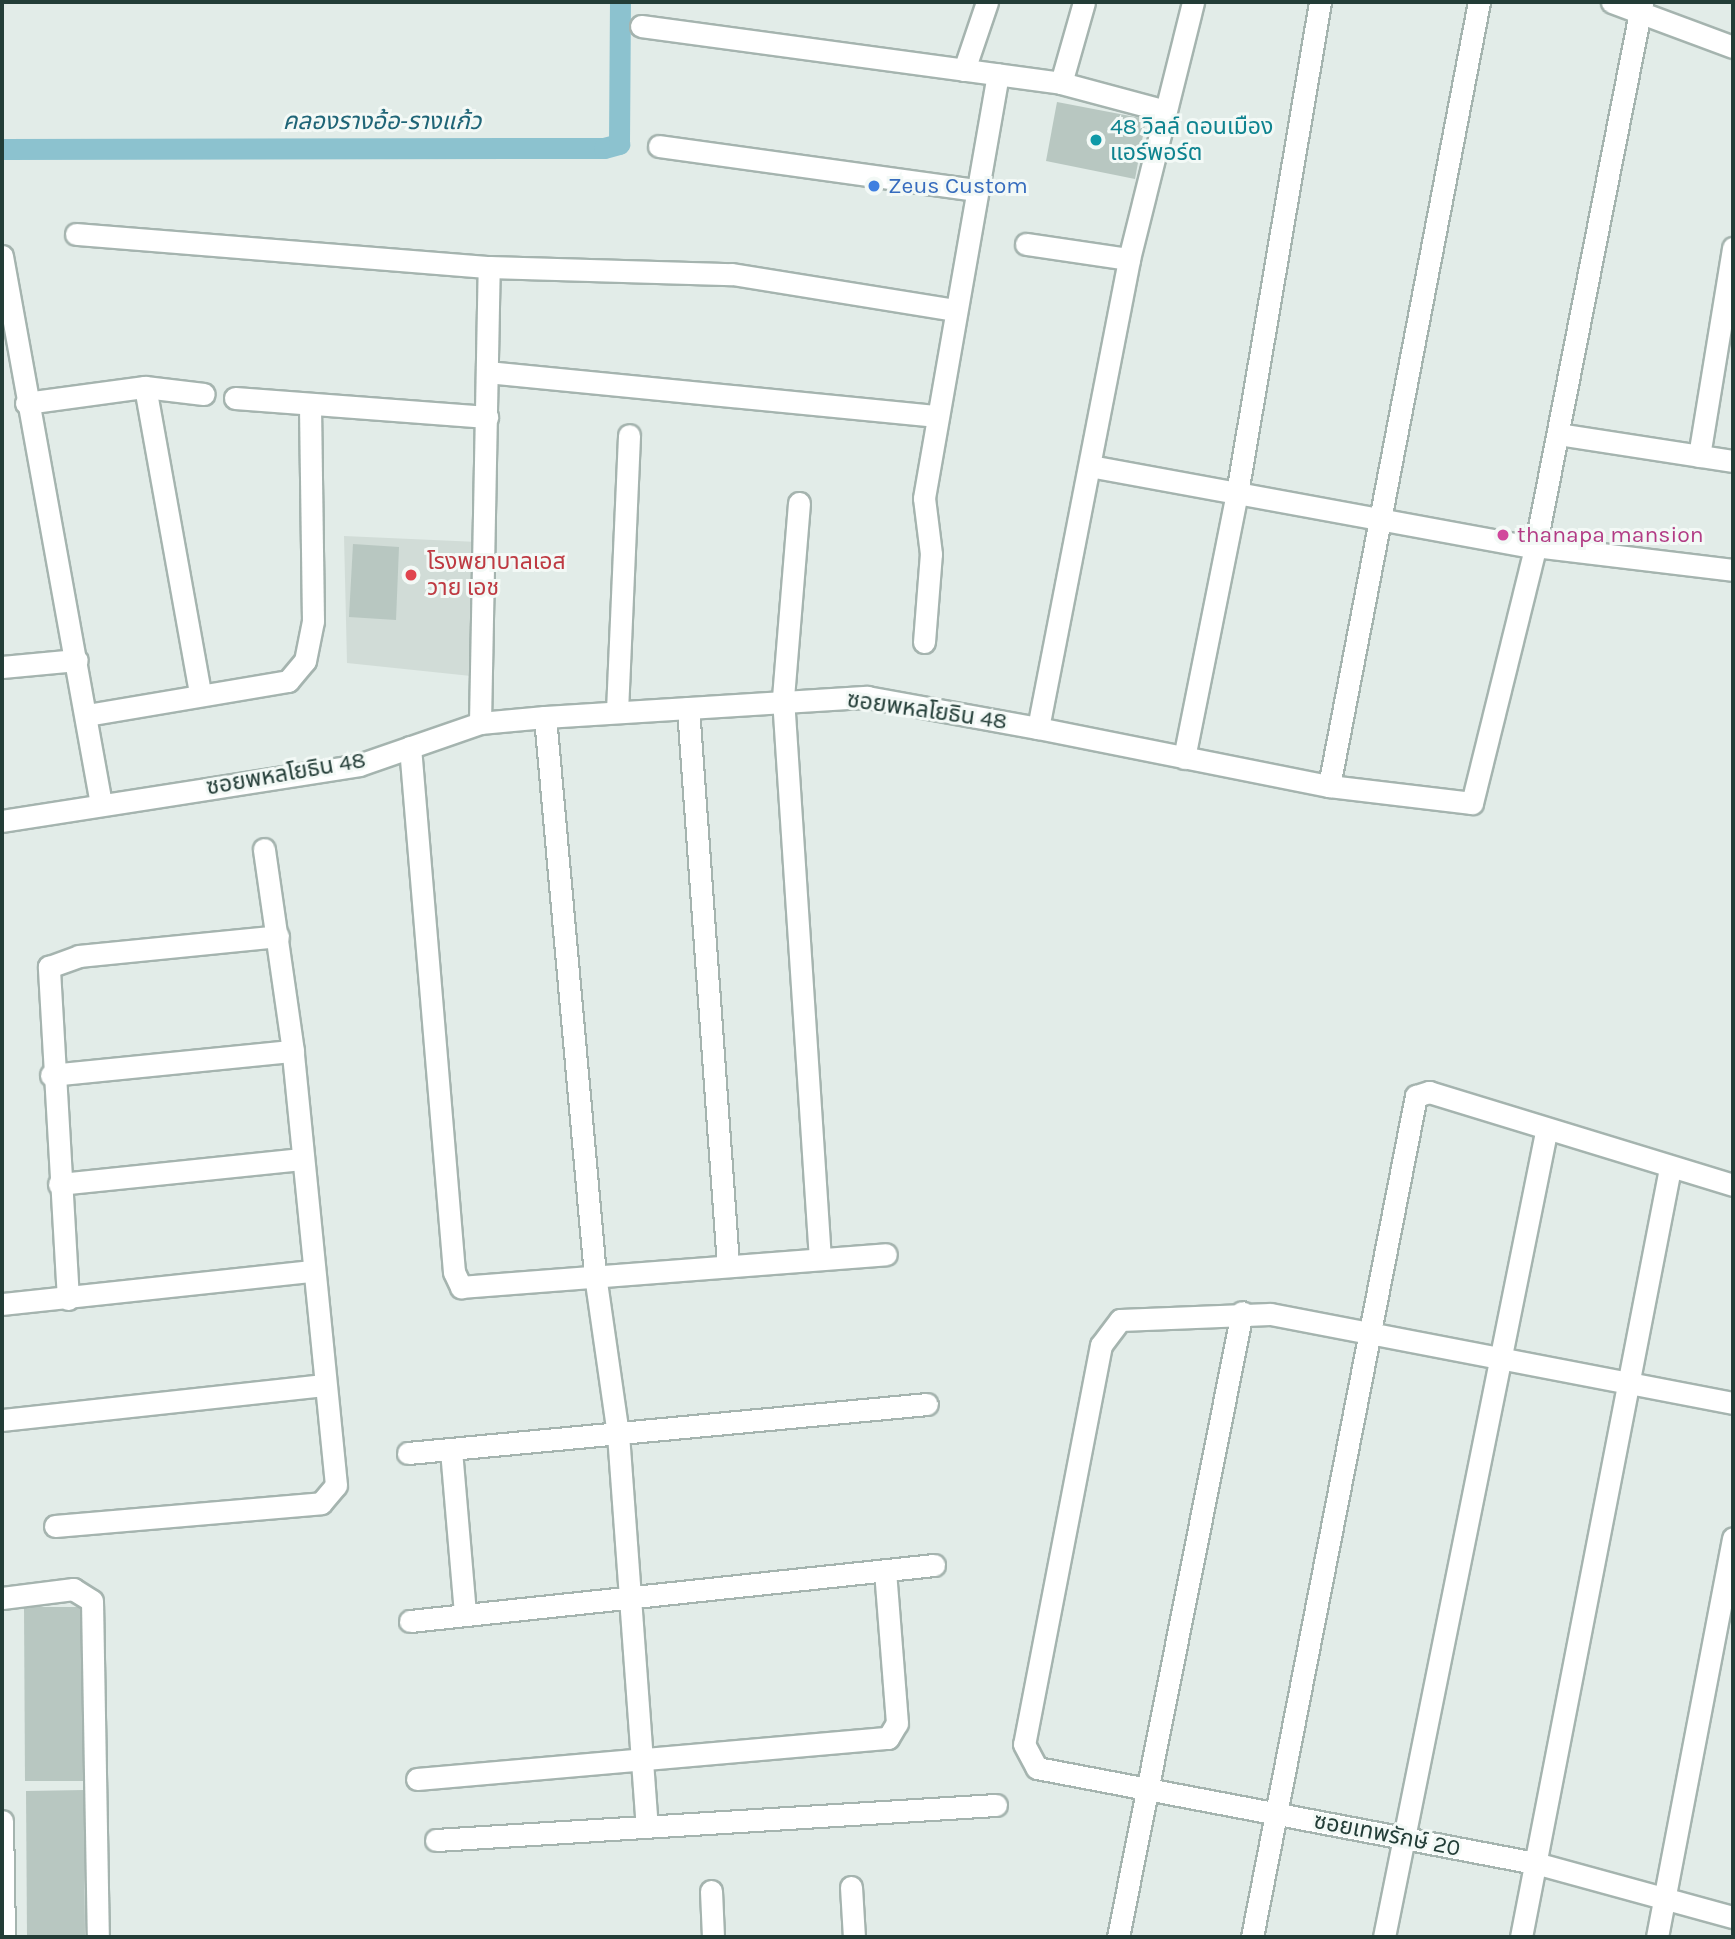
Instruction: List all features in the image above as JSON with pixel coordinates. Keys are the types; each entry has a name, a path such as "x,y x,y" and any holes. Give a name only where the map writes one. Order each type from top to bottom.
{"street":[{"path":"964,70 987,2"},
{"path":"1061,83 1084,2"},
{"name":"ซอยพหลโยธิน 48","path":"2,821 359,765 480,723 545,717 688,708 783,698 867,697 1038,728 1129,259 1162,110 1193,2"},
{"path":"1184,758 1237,493 1320,2"},
{"path":"1329,786 1383,520 1479,2"},
{"path":"1612,2 1640,6 1733,47"},
{"path":"1038,728 1329,786 1472,803 1535,547 1640,6"},
{"path":"641,26 1061,83 1162,110"},
{"path":"924,642 931,554 924,498 935,416 998,74"},
{"path":"659,146 977,190"},
{"path":"76,234 489,267 732,274 954,310"},
{"path":"1026,244 1129,259"},
{"path":"1699,456 1733,248"},
{"path":"2,256 26,403 88,716 101,804"},
{"path":"480,723 489,267"},
{"path":"487,372 935,416"},
{"path":"26,403 145,387 204,394"},
{"path":"145,387 200,694"},
{"path":"234,398 486,417"},
{"path":"88,716 200,694 288,681 305,661 313,621 310,404"},
{"path":"1558,434 1733,461"},
{"path":"617,711 629,435"},
{"path":"1090,466 1535,547 1733,570"},
{"path":"799,503 783,698 820,1259"},
{"path":"2,667 77,660"},
{"path":"688,708 728,1265"},
{"path":"545,717 595,1275 618,1434 647,1825"},
{"path":"410,747 457,1282 467,1289 595,1275 886,1254"},
{"path":"55,1526 321,1503 336,1485 301,1158 293,1051 264,849"},
{"path":"68,1298 51,1075 47,981 59,960 278,936"},
{"path":"51,1075 293,1051"},
{"path":"1252,1937 1416,1096 1429,1092 1546,1132 1733,1185"},
{"path":"1384,1937 1497,1359 1546,1132"},
{"path":"59,1184 301,1158"},
{"path":"1521,1937 1631,1382 1670,1168"},
{"path":"2,1304 313,1271"},
{"path":"1118,1937 1242,1312 1733,1403"},
{"name":"ซอยเทพรักษ์ 20","path":"1242,1312 1121,1320 1104,1334 1024,1744 1037,1768 1535,1863 1665,1895 1733,1917"},
{"path":"2,1420 325,1385"},
{"path":"408,1453 927,1405"},
{"path":"451,1450 465,1614"},
{"path":"1657,1937 1733,1538"},
{"path":"410,1621 631,1594 934,1565"},
{"path":"417,1779 893,1735 885,1570"},
{"path":"2,1598 73,1589 92,1601 98,1937"},
{"path":"436,1840 996,1805"},
{"path":"2,1821 4,1937"},
{"path":"851,1887 854,1937"},
{"path":"711,1891 713,1937"}],"shaded area":[{"name":"โรงพยาบาลเอส วาย เอช","path":"344,536 478,542 471,676 347,663"}],"building":[{"name":"48 วิลล์ ดอนเมือง แอร์พอร์ต","path":"1057,102 1146,119 1135,179 1046,161"},
{"path":"353,544 399,547 396,620 349,617"},
{"path":"24,1607 82,1607 84,1781 25,1781"},
{"path":"84,1790 85,1937 27,1937 26,1791"}],"waterway":[{"name":"คลองรางอ้อ-รางแก้ว","path":"2,149 604,148 619,144 620,2"}],"place":[{"name":"48 วิลล์ ดอนเมือง แอร์พอร์ต","path":"1096,140"},
{"name":"Zeus Custom","path":"874,186"},
{"name":"thanapa mansion","path":"1503,535"},
{"name":"โรงพยาบาลเอส วาย เอช","path":"411,575"}]}
